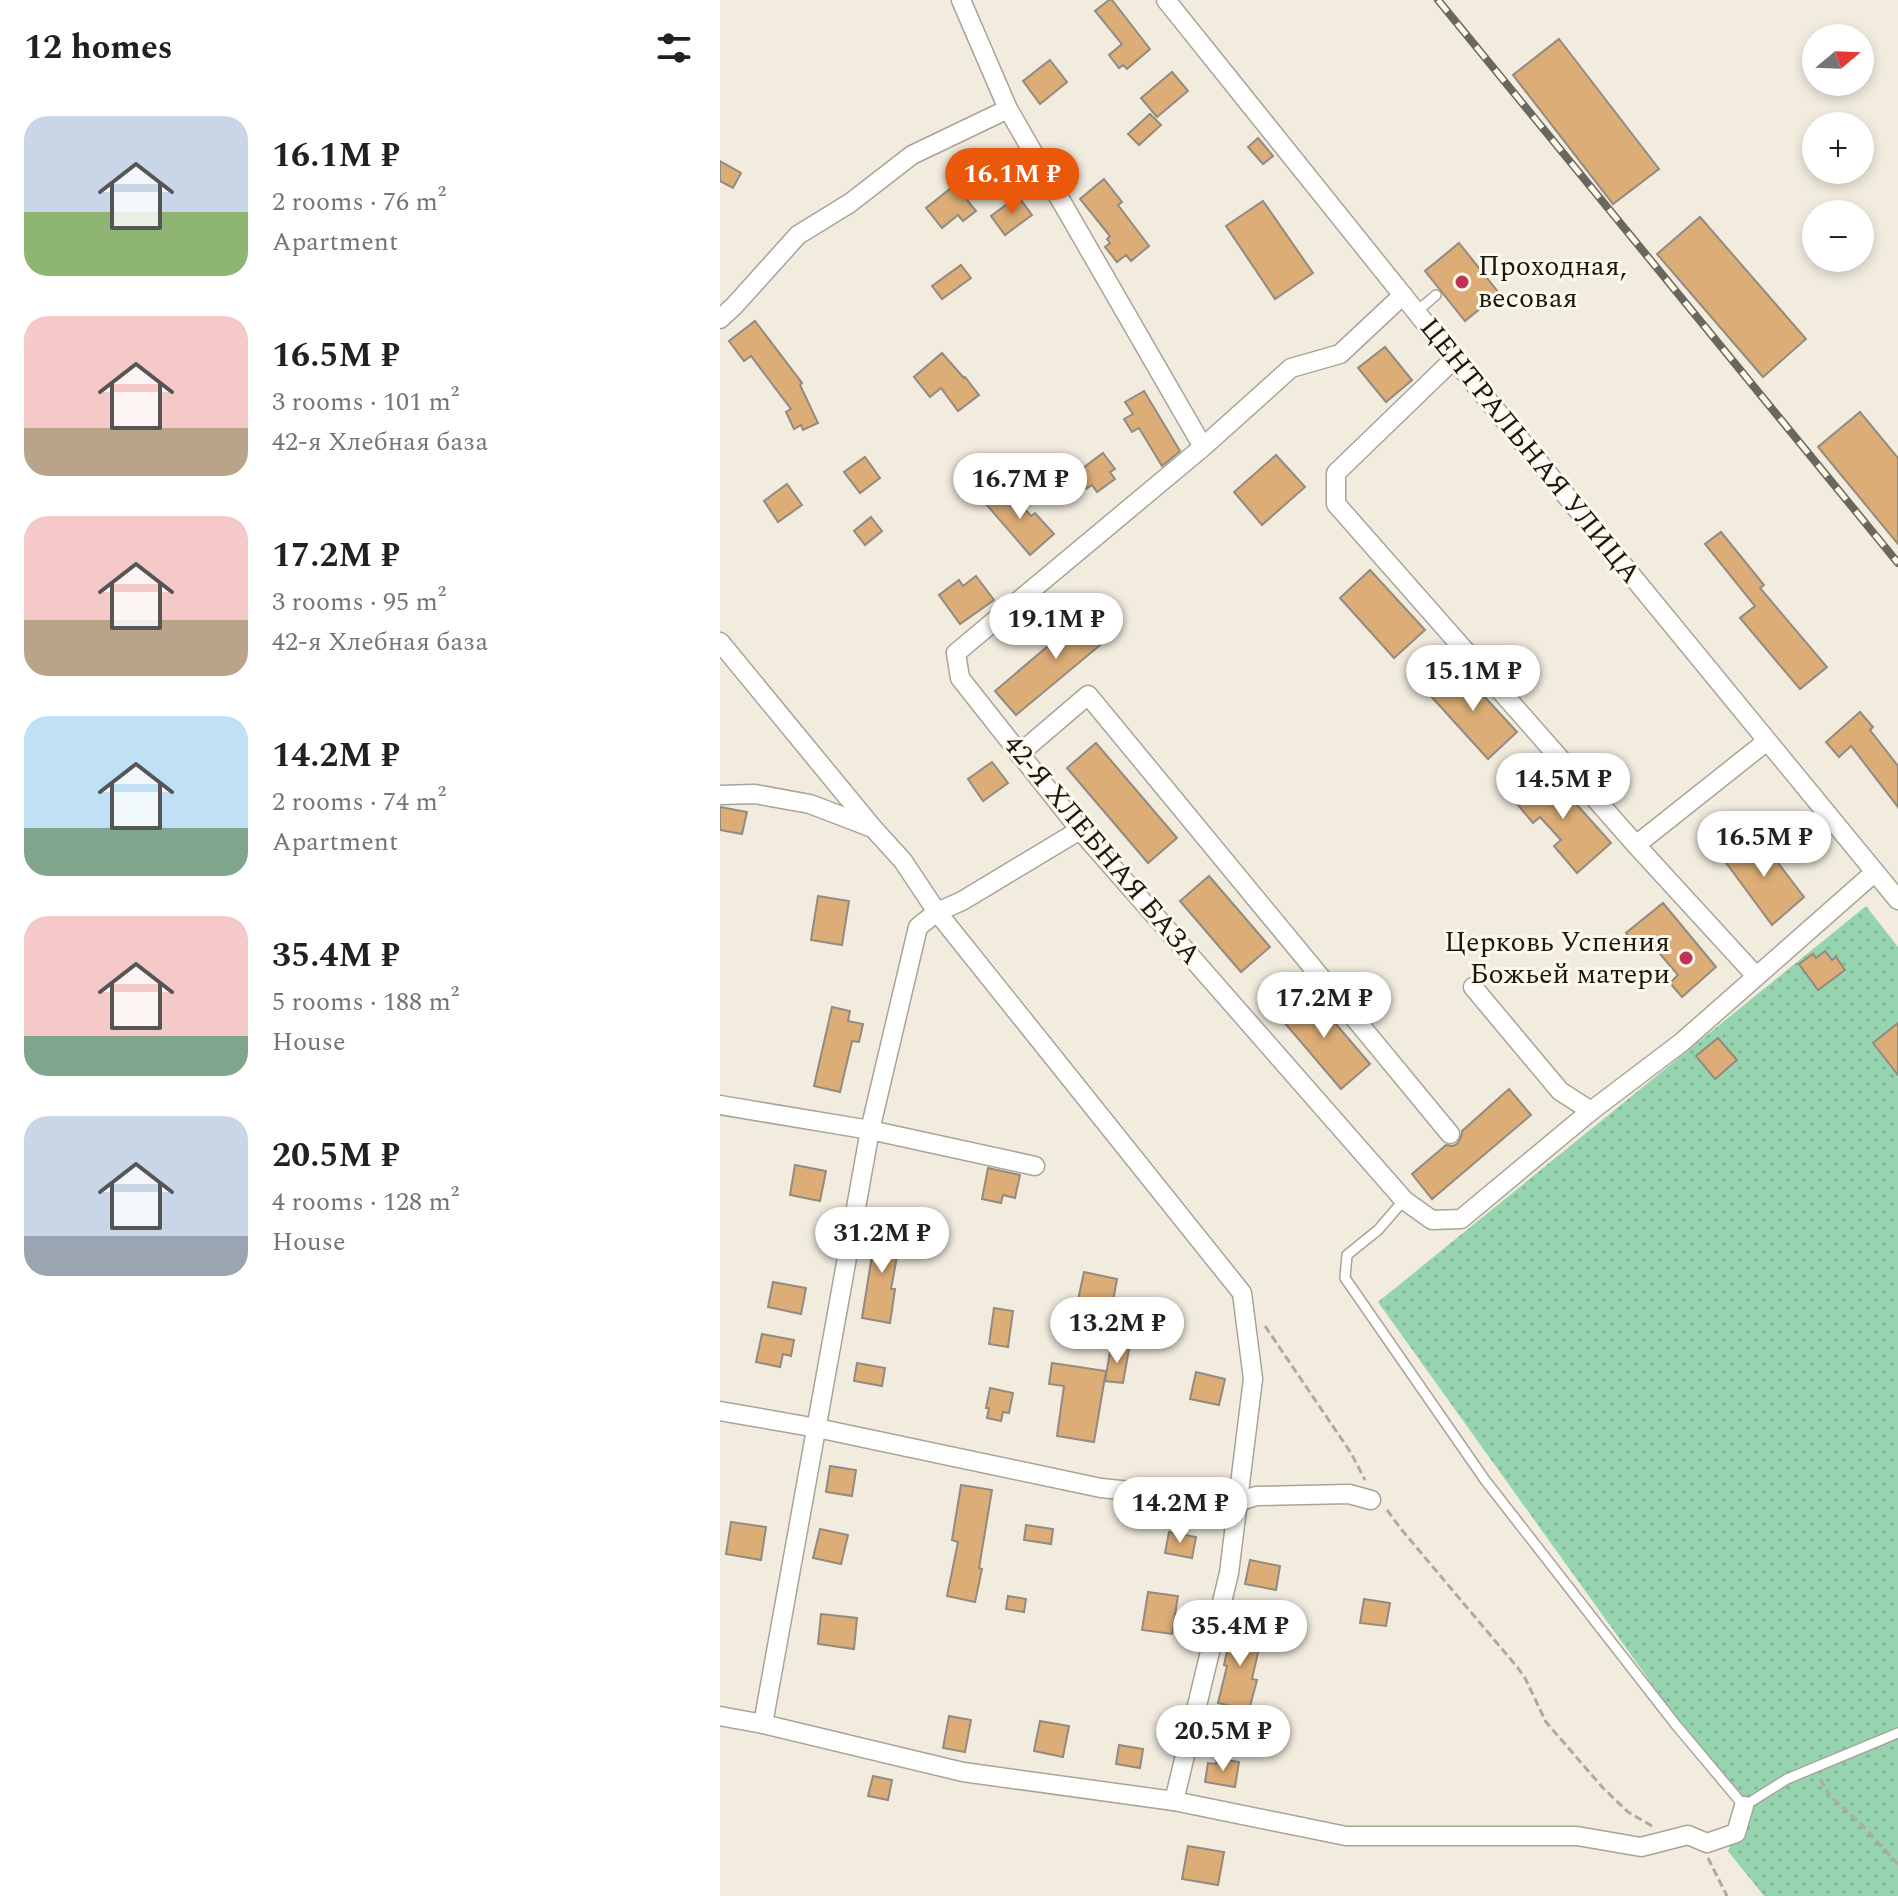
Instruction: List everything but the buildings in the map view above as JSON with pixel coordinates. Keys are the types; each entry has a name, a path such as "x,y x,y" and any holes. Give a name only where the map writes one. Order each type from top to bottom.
{"street":[{"path":"961,0 1008,109 1203,447"},
{"name":"ЦЕНТРАЛЬНАЯ УЛИЦА","path":"1166,0 1454,359 1898,900"},
{"path":"720,319 798,235 850,203 912,155 1008,109"},
{"name":"42-Я ХЛЕБНАЯ БАЗА","path":"1403,295 1340,354 1291,368 1203,447 956,653 960,678 1080,830 1404,1200 1432,1220 1461,1219 1591,1111 1682,1042 1875,872"},
{"path":"1454,359 1336,473 1336,504 1636,845 1756,976"},
{"path":"720,642 903,861 937,912 1242,1293 1253,1379 1229,1573 1174,1801"},
{"path":"1019,754 1088,695 1450,1134"},
{"path":"1636,845 1767,741"},
{"path":"720,795 755,794 810,804 873,828"},
{"path":"763,1724 870,1130 918,927 937,912 962,901 1080,830"},
{"path":"1473,987 1560,1091 1591,1111"},
{"path":"720,1105 870,1130 1035,1166"},
{"path":"720,1411 817,1428 1101,1488 1238,1502 1256,1496 1333,1494 1349,1494 1371,1500"},
{"path":"720,1716 963,1772 1174,1801 1346,1836 1577,1836 1641,1847 1688,1835 1707,1843 1736,1833 1744,1806"}],"lane":[{"path":"1416,312 1436,295"},
{"path":"1404,1200 1378,1230 1347,1255 1345,1278 1485,1480 1676,1725 1744,1806 1787,1779 1898,1733"}],"path":[{"path":"1259,1318 1351,1453 1371,1491 1371,1500 1386,1508 1518,1668 1546,1722 1603,1788 1628,1812 1656,1829"},
{"path":"1814,1767 1830,1796 1898,1864"},
{"path":"1688,1835 1704,1852 1727,1896"}],"green space":[{"path":"1866,906 1898,947 1898,1896 1764,1896 1728,1851 1743,1811 1378,1302"}],"railway":[{"path":"1438,0 1898,563"}],"place":[{"name":"Проходная, весовая","path":"1462,282"},
{"name":"Церковь Успения Божьей матери","path":"1686,958"}]}
